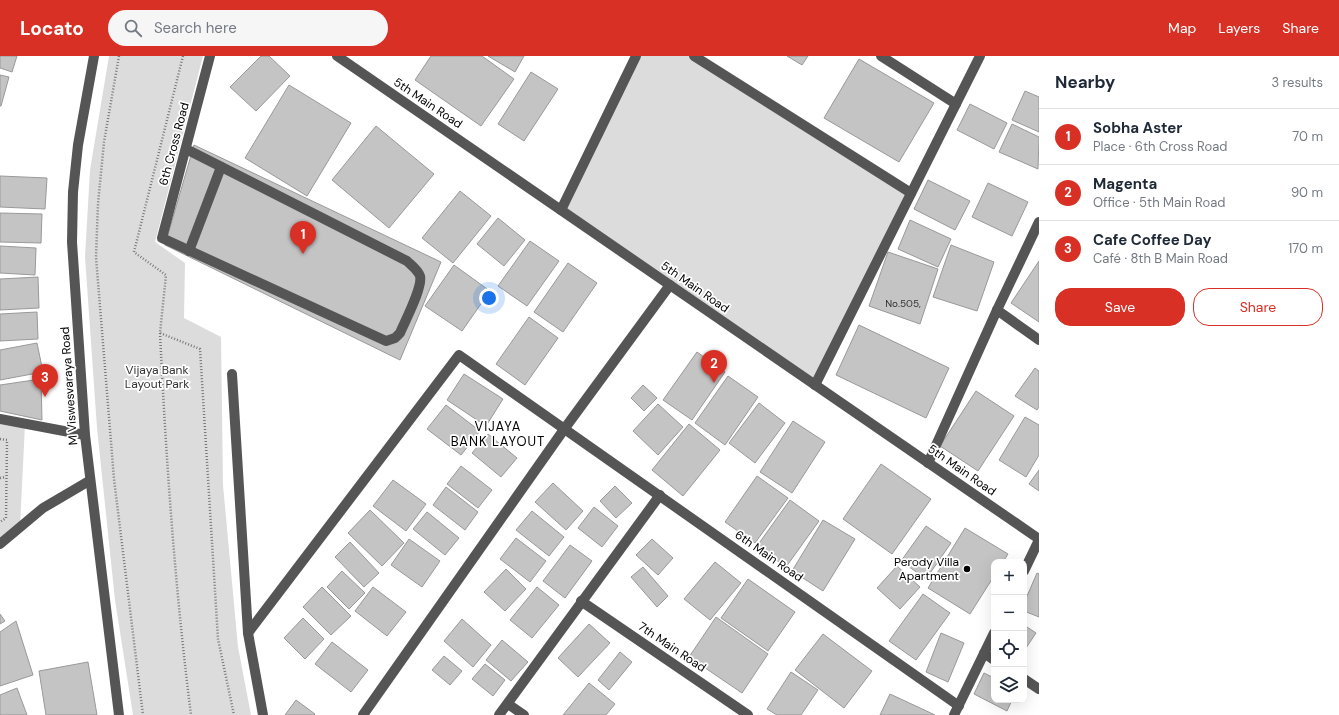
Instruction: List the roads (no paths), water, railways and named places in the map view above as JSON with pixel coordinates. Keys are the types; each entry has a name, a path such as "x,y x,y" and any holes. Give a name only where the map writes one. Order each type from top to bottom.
{"street":[{"name":"M Viswesvaraya Road","path":"94,56 78,145 73,192 72,242 89,481 119,715"},
{"name":"6th Cross Road","path":"189,251 162,238 210,56"},
{"name":"5th Main Road","path":"337,56 1039,539"},
{"path":"561,210 636,56"},
{"path":"694,56 911,193"},
{"path":"881,56 956,104"},
{"path":"815,385 980,56"},
{"path":"186,149 407,261 420,276 420,286 400,333 395,338 386,341 189,251 221,167"},
{"path":"928,463 997,310 1039,222"},
{"path":"363,715 565,428 670,285"},
{"path":"997,310 1039,340"},
{"name":"6th Main Road","path":"248,634 459,355 660,495 957,710"},
{"path":"232,374 248,634 263,715"},
{"path":"0,419 85,435"},
{"path":"0,544 43,508 89,481"},
{"path":"500,715 581,601 660,495"},
{"path":"1027,565 1039,539"},
{"name":"7th Main Road","path":"581,601 748,715"},
{"path":"957,710 991,639"},
{"path":"984,653 991,658"},
{"path":"1027,681 1039,689"},
{"path":"508,704 524,715"}],"place":[{"name":"Sobha Aster","path":"303,254"},
{"name":"Magenta","path":"714,383"},
{"name":"Cafe Coffee Day","path":"45,397"},
{"name":"Perody Villa Apartment","path":"967,569"}],"district":[{"name":"VIJAYA BANK LAYOUT","path":"498,434"}],"park label":[{"name":"Vijaya Bank Layout Park","path":"157,377"}]}
